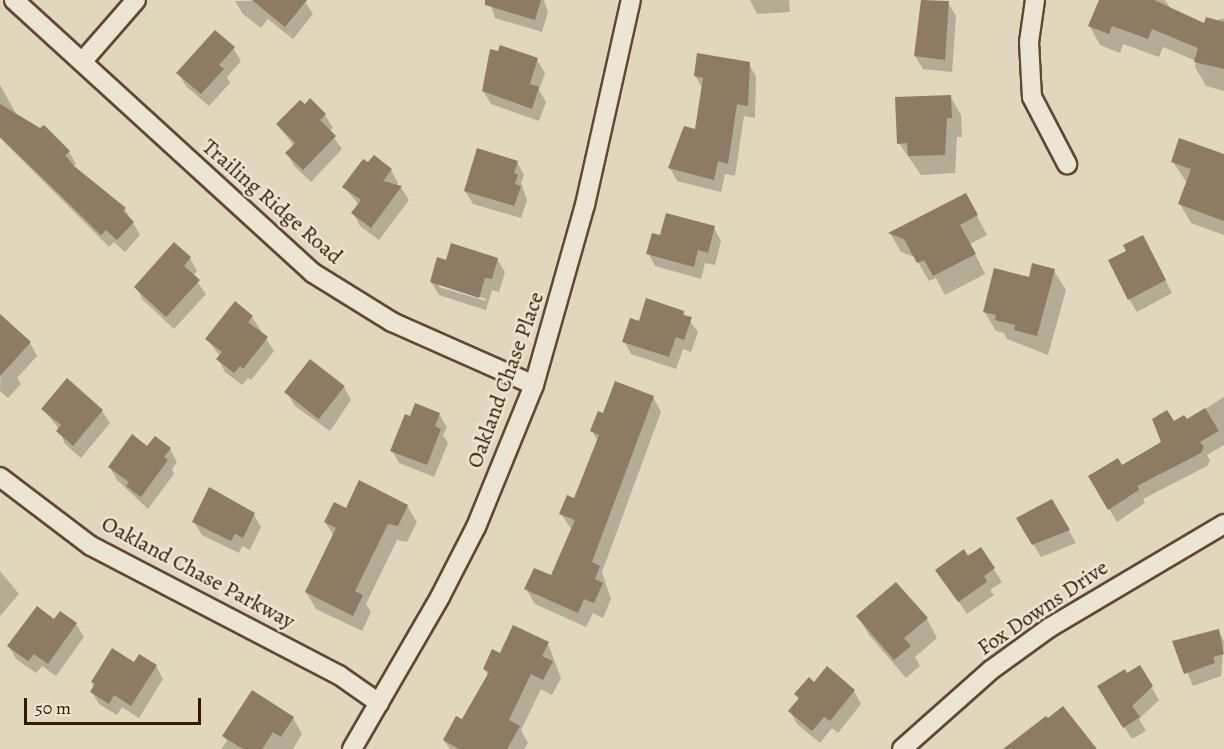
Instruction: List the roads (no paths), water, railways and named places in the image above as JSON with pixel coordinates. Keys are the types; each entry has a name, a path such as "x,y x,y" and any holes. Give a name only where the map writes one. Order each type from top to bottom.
{"street":[{"name":"Trailing Ridge Road","path":"14,0 313,273 392,322 534,385"},
{"path":"82,62 136,0"},
{"name":"Oakland Chase Place","path":"352,749 476,526 534,385 580,227 631,0"},
{"path":"1035,0 1029,42 1032,97 1067,164"},
{"name":"Oakland Chase Parkway","path":"0,477 91,546 339,675 379,703"},
{"name":"Fox Downs Drive","path":"902,749 991,670 1049,628 1224,524"}]}
